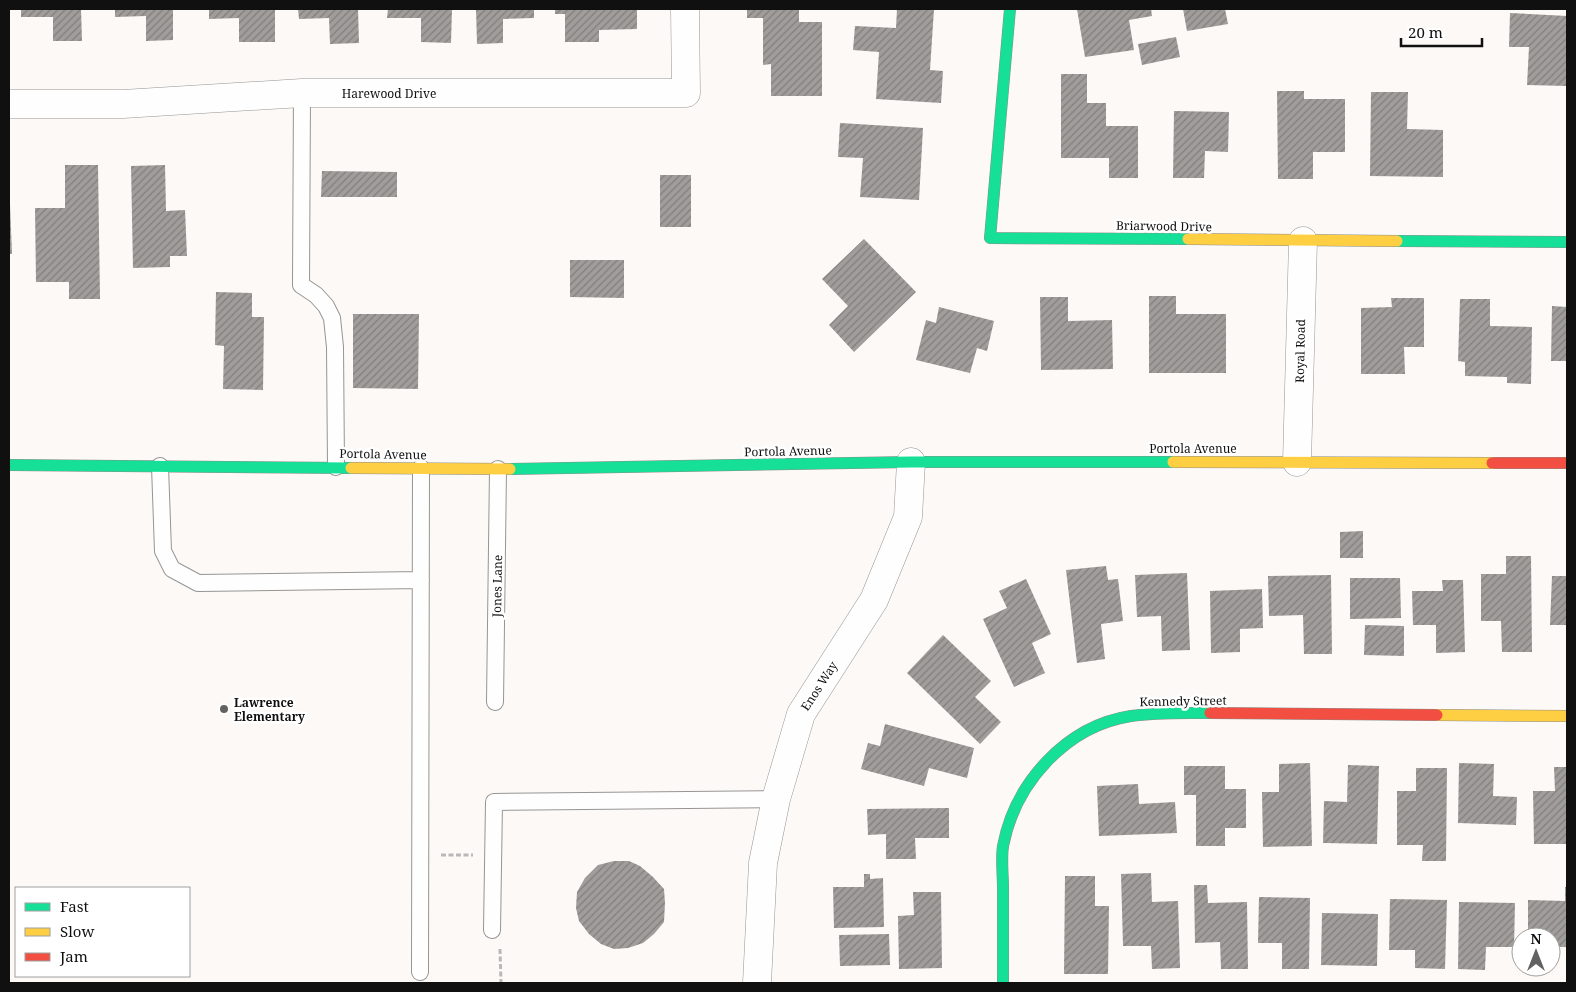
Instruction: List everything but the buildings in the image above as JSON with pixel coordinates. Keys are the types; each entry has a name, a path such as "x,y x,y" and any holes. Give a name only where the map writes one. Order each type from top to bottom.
{"street":[{"name":"Harewood Drive","path":"9,104 123,104 302,93 686,93 685,9"},
{"name":"Briarwood Drive","path":"1010,9 990,238 1567,242"},
{"name":"Royal Road","path":"1297,462 1303,241"},
{"name":"Portola Avenue","path":"9,465 498,469 911,462 1567,462"},
{"name":"Enos Way","path":"757,983 763,863 776,799 800,714 874,600 908,517 911,462"},
{"name":"Kennedy Street","path":"1003,983 1003,848 1010,819 1024,790 1045,763 1072,740 1099,725 1129,716 1155,713 1567,716"}],"lane":[{"path":"302,93 301,285 316,295 326,306 332,318 335,347 336,467"},
{"path":"160,466 163,551 172,569 198,583 421,580"},
{"path":"420,972 421,468"},
{"name":"Jones Lane","path":"495,702 498,469"},
{"path":"492,930 494,802 776,799"}],"path":[{"path":"421,855 493,855"},
{"path":"492,930 501,952 501,983"}],"traffic: fast":[{"path":"1010,9 990,238 1188,239"},
{"path":"1397,241 1567,242"},
{"path":"510,469 911,462 1173,462"},
{"path":"9,465 351,468"},
{"path":"1003,983 1003,846 1009,823 1019,801 1032,780 1047,761 1065,745 1085,732 1107,722 1131,716 1151,714 1210,713"}],"traffic: slow":[{"path":"1188,239 1397,241"},
{"path":"1173,462 1492,463"},
{"path":"351,468 510,469"},
{"path":"1437,715 1567,716"}],"traffic: jam":[{"path":"1492,463 1567,463"},
{"path":"1210,713 1437,715"}],"place":[{"name":"Lawrence Elementary","path":"224,709"}]}
